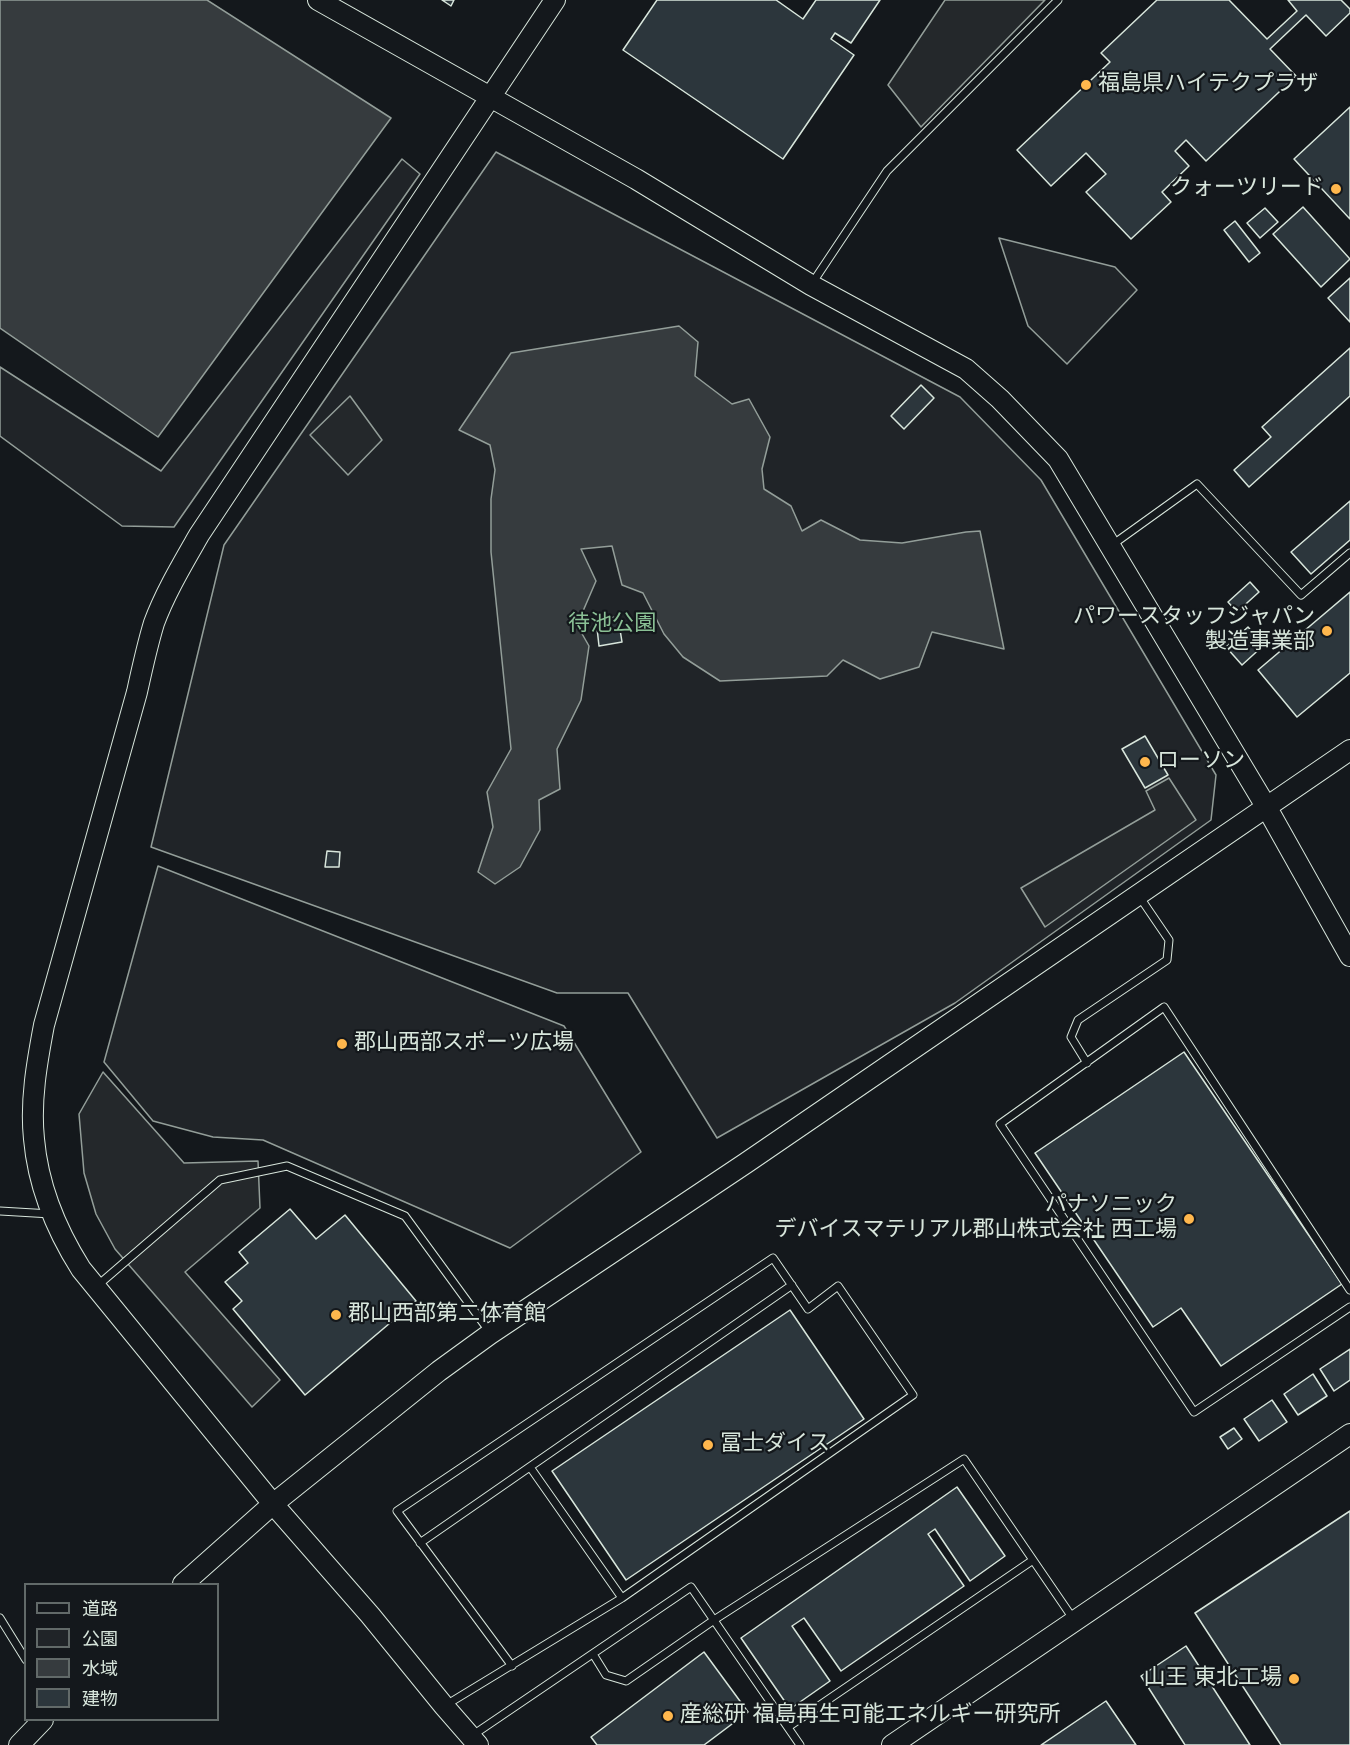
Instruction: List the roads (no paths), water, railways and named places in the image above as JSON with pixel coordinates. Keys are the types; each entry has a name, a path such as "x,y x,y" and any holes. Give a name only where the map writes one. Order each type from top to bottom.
{"street":[{"path":"318,0 636,180 811,285 966,369 1000,399 1058,459 1112,545 1267,808 1350,956"},
{"path":"475,1741 370,1615 273,1504 95,1288 68,1249 46,1194 34,1139 35,1072 44,1025 155,621 199,535 555,0"},
{"path":"184,1583 273,1504 439,1371 490,1334 746,1163 1350,750"},
{"path":"892,1745 1350,1434"},
{"path":"19,1745 41,1721"}],"lane":[{"path":"811,285 887,171 1058,0"},
{"path":"1112,545 1197,484 1301,595 1350,553"},
{"path":"1087,1063 1071,1037 1078,1020 1167,960 1168,940 1139,896"},
{"path":"1350,1290 1164,1007 1000,1124 1194,1412 1350,1307"},
{"path":"95,1288 220,1180 287,1166 405,1216 490,1334"},
{"path":"0,1211 53,1215"},
{"path":"444,1706 512,1666 622,1598 913,1395 838,1286 808,1309 773,1258 397,1511 512,1666"},
{"path":"420,1543 792,1286"},
{"path":"592,1654 606,1675 626,1681 714,1620 964,1459 1075,1621"},
{"path":"530,1467 622,1598"},
{"path":"788,1727 1033,1560"},
{"path":"475,1741 592,1654 691,1587 800,1745"},
{"path":"0,1618 24,1657"}],"water":[{"path":"0,0 207,0 391,118 158,437 0,328"},
{"path":"679,326 698,342 695,376 732,404 749,399 770,437 762,469 764,489 791,506 802,531 821,520 860,540 902,543 980,531 1004,649 932,632 919,667 880,679 843,660 827,676 720,681 683,657 664,634 643,593 622,585 612,546 581,549 596,581 577,625 589,646 581,700 557,749 560,789 539,800 540,830 520,867 495,884 478,872 493,827 487,792 511,749 491,552 491,499 495,470 490,445 459,430 511,353"}],"place":[{"name":"福島県ハイテクプラザ","path":"1086,85"},
{"name":"クォーツリード","path":"1336,189"},
{"name":"パワースタッフジャパン 製造事業部","path":"1327,631"},
{"name":"ローソン","path":"1145,762"},
{"name":"郡山西部スポーツ広場","path":"342,1044"},
{"name":"パナソニック デバイスマテリアル郡山株式会社 西工場","path":"1189,1219"},
{"name":"郡山西部第二体育館","path":"336,1315"},
{"name":"冨士ダイス","path":"708,1445"},
{"name":"山王 東北工場","path":"1294,1679"},
{"name":"産総研 福島再生可能エネルギー研究所","path":"668,1716"}],"park label":[{"name":"待池公園","path":"612,625"}]}
